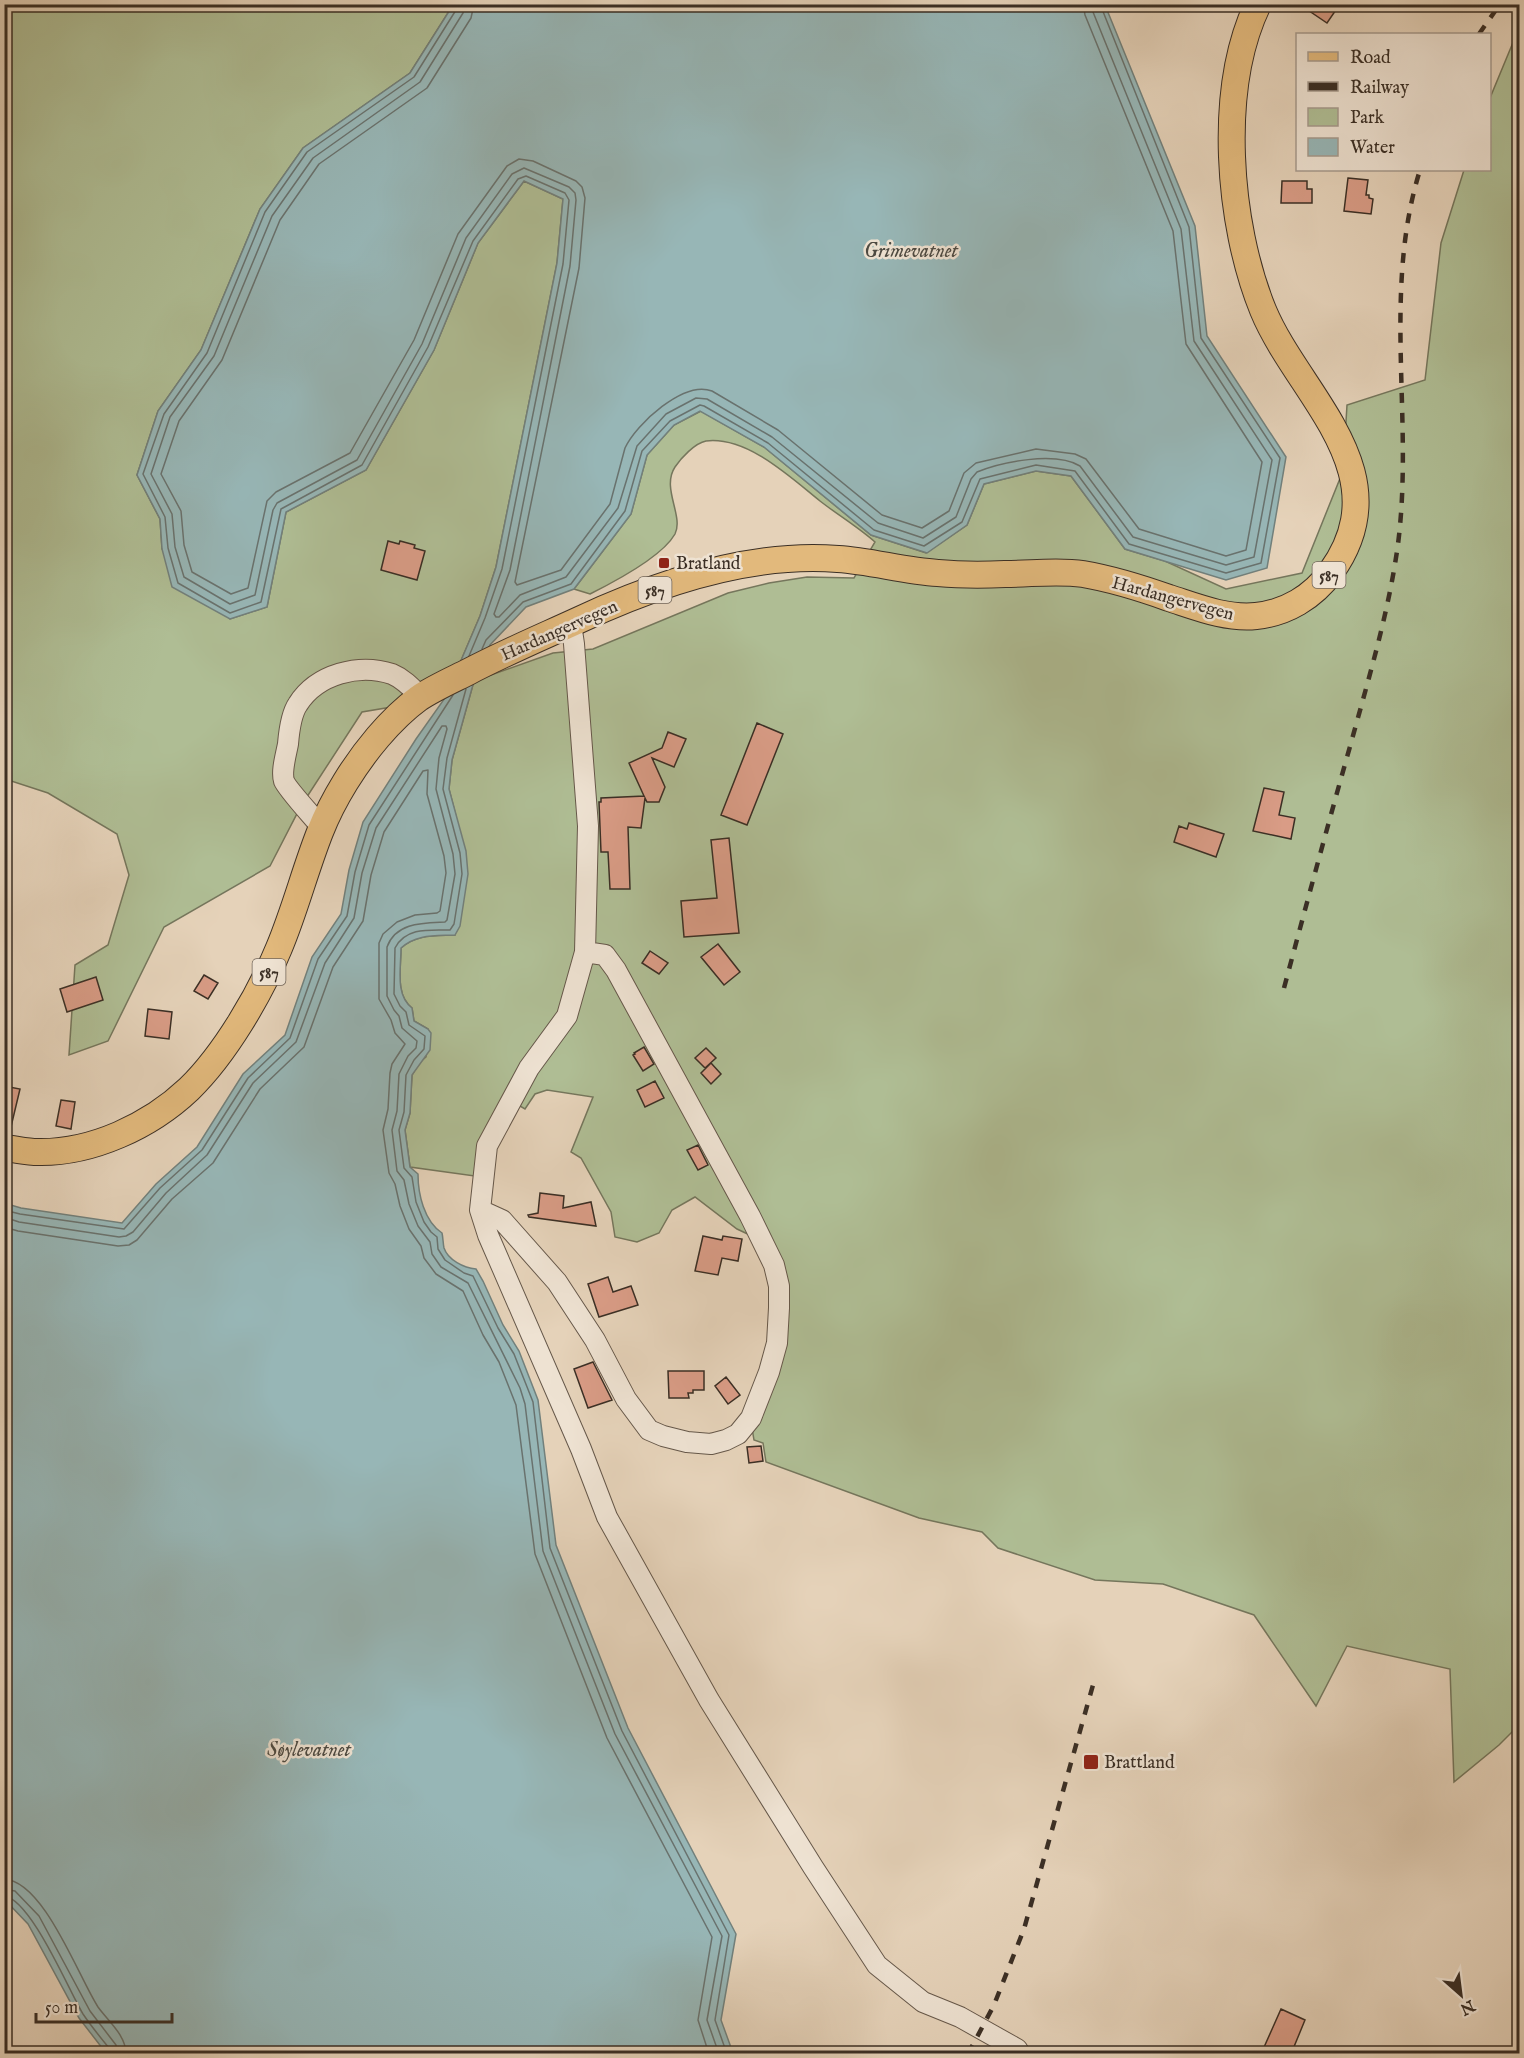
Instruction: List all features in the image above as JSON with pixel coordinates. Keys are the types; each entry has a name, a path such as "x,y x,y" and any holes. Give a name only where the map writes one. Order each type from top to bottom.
{"main road":[{"name":"Hardangervegen","path":"431,691 488,661 604,608 694,576 743,563 790,559 839,559 938,573 1005,574 1042,571 1081,574 1129,585 1206,610 1238,616 1273,614 1308,597 1323,583 1344,549 1351,531 1355,507 1349,462 1340,439 1322,407 1282,348 1264,313 1240,233 1234,178 1232,107 1235,76 1242,47 1258,4"},
{"name":"587","path":"4,1148 36,1152 80,1148 120,1134 155,1116 189,1089 228,1041 265,982 296,906 321,828 359,761 378,737 431,691"}],"street":[{"path":"570,624 574,644 588,826 585,952 567,1016 529,1068 487,1146 480,1210 488,1235 581,1449 607,1517 709,1700 813,1868 877,1965 923,2002 960,2017 1017,2049 1020,2054"},
{"path":"321,828 285,781 287,747 296,706 316,684 352,671 375,671 393,675 431,691"},
{"path":"480,1210 502,1220 557,1282 595,1340 626,1399 649,1430 687,1442 711,1444 738,1434 751,1418 769,1372 777,1343 779,1297 774,1265 750,1216 616,970 605,956 585,952"}],"green space":[{"path":"5,5 453,5 410,73 303,148 260,209 201,350 158,411 137,475 160,519 162,549 230,619 267,607 286,512 366,470 434,350 478,243 524,181 563,199 557,263 496,567 480,616 445,698 362,712 301,806 270,866 164,927 108,1041 69,1055 75,965 108,945 129,875 117,834 48,793 5,779"},
{"path":"1519,28 1520,1724 1499,1745 1454,1782 1450,1669 1347,1646 1316,1706 1254,1615 1163,1584 1095,1580 998,1548 982,1532 919,1518 766,1462 763,1443 754,1440 752,1428 780,1368 769,1244 737,1229 695,1197 672,1210 659,1233 637,1242 615,1237 611,1212 581,1158 571,1152 593,1097 547,1090 535,1094 525,1109 515,1103 495,1147 489,1178 410,1167 405,1130 410,1113 412,1075 419,1063 426,1057 428,1029 414,1021 412,1008 403,996 400,973 401,948 407,943 426,937 455,935 456,816 449,789 452,760 474,681 553,653 593,649 728,593 807,577 854,578 875,542 782,470 752,451 721,441 706,441 685,455 671,475 671,493 677,527 669,543 637,568 590,594 574,589 631,514 647,455 674,425 701,411 764,447 871,535 926,553 967,525 984,484 1036,471 1071,476 1125,549 1165,561 1226,589 1302,573 1343,471 1347,405 1425,380 1441,243 1464,171 1491,171 1491,96"}],"water":[{"path":"453,5 1105,5 1195,226 1207,336 1286,457 1267,568 1226,580 1125,549 1071,476 1036,471 984,484 967,525 927,553 871,535 764,447 700,411 674,425 647,455 631,514 574,589 526,607 490,645 474,681 452,760 449,789 466,851 468,874 460,926 455,935 419,938 401,948 400,981 403,996 412,1008 414,1021 431,1033 430,1050 412,1075 410,1113 405,1130 410,1167 418,1174 423,1206 431,1222 442,1233 446,1252 457,1263 476,1269 503,1325 519,1351 538,1400 556,1545 628,1728 736,1934 721,2020 733,2053 106,2053 79,2018 28,1924 5,1900 4,1203 21,1208 122,1223 156,1184 197,1147 243,1074 285,1035 312,957 341,914 349,870 363,822 445,698 480,616 496,567 557,263 563,199 524,181 478,243 434,350 366,470 286,512 267,607 230,619 172,587 162,549 160,519 137,475 158,411 201,350 260,209 303,148 410,73"}],"building":[{"path":"1299,4 1340,4 1327,23"},
{"path":"1348,178 1368,180 1366,195 1373,199 1371,214 1344,211"},
{"path":"1282,181 1307,181 1307,189 1312,189 1312,203 1281,203"},
{"path":"388,541 415,545 414,548 425,551 417,580 381,570"},
{"path":"757,723 783,734 747,825 721,815"},
{"path":"668,732 686,739 674,767 652,758 665,787 659,802 647,802 645,798 641,828 628,827 630,889 610,889 608,852 601,852 599,802 601,798 644,796 629,763 662,748"},
{"path":"1264,788 1284,792 1279,815 1295,818 1291,839 1253,831"},
{"path":"1189,823 1224,834 1216,857 1174,842 1179,826 1187,829"},
{"path":"729,838 739,933 684,937 681,901 717,898 711,840"},
{"path":"718,944 740,972 724,985 701,957"},
{"path":"650,951 668,963 659,974 642,963"},
{"path":"204,975 218,983 208,999 194,991"},
{"path":"96,977 103,1000 67,1012 60,989"},
{"path":"148,1009 172,1012 169,1039 145,1036"},
{"path":"644,1047 654,1064 643,1071 633,1055"},
{"path":"706,1048 716,1058 705,1068 695,1058"},
{"path":"711,1063 721,1074 711,1084 701,1073"},
{"path":"655,1081 664,1098 645,1107 637,1090"},
{"path":"4,1086 20,1089 10,1131 4,1130"},
{"path":"61,1100 75,1102 71,1129 56,1126"},
{"path":"698,1145 708,1165 698,1170 687,1150"},
{"path":"540,1193 564,1196 563,1208 591,1202 596,1226 529,1217 528,1215 538,1213"},
{"path":"703,1236 722,1240 723,1236 742,1239 738,1261 722,1258 718,1275 695,1271"},
{"path":"608,1277 613,1292 631,1286 638,1305 599,1317 588,1284"},
{"path":"593,1362 612,1400 588,1408 574,1369"},
{"path":"668,1371 704,1371 704,1390 693,1390 693,1393 688,1393 689,1398 669,1398"},
{"path":"726,1377 740,1395 728,1404 715,1386"},
{"path":"761,1446 763,1461 749,1463 747,1447"},
{"path":"1281,2009 1305,2020 1291,2054 1261,2054"}],"railway":[{"path":"1480,33 1500,4"},
{"path":"1284,988 1371,669 1394,569 1402,497 1403,262 1409,216 1420,171"},
{"path":"968,2054 994,2005 1024,1929 1095,1678"}],"place":[{"name":"Bratland","path":"664,563"},
{"name":"Brattland","path":"1091,1762"}],"water label":[{"name":"Grimevatnet","path":"911,250"},
{"name":"Søylevatnet","path":"309,1749"}]}
